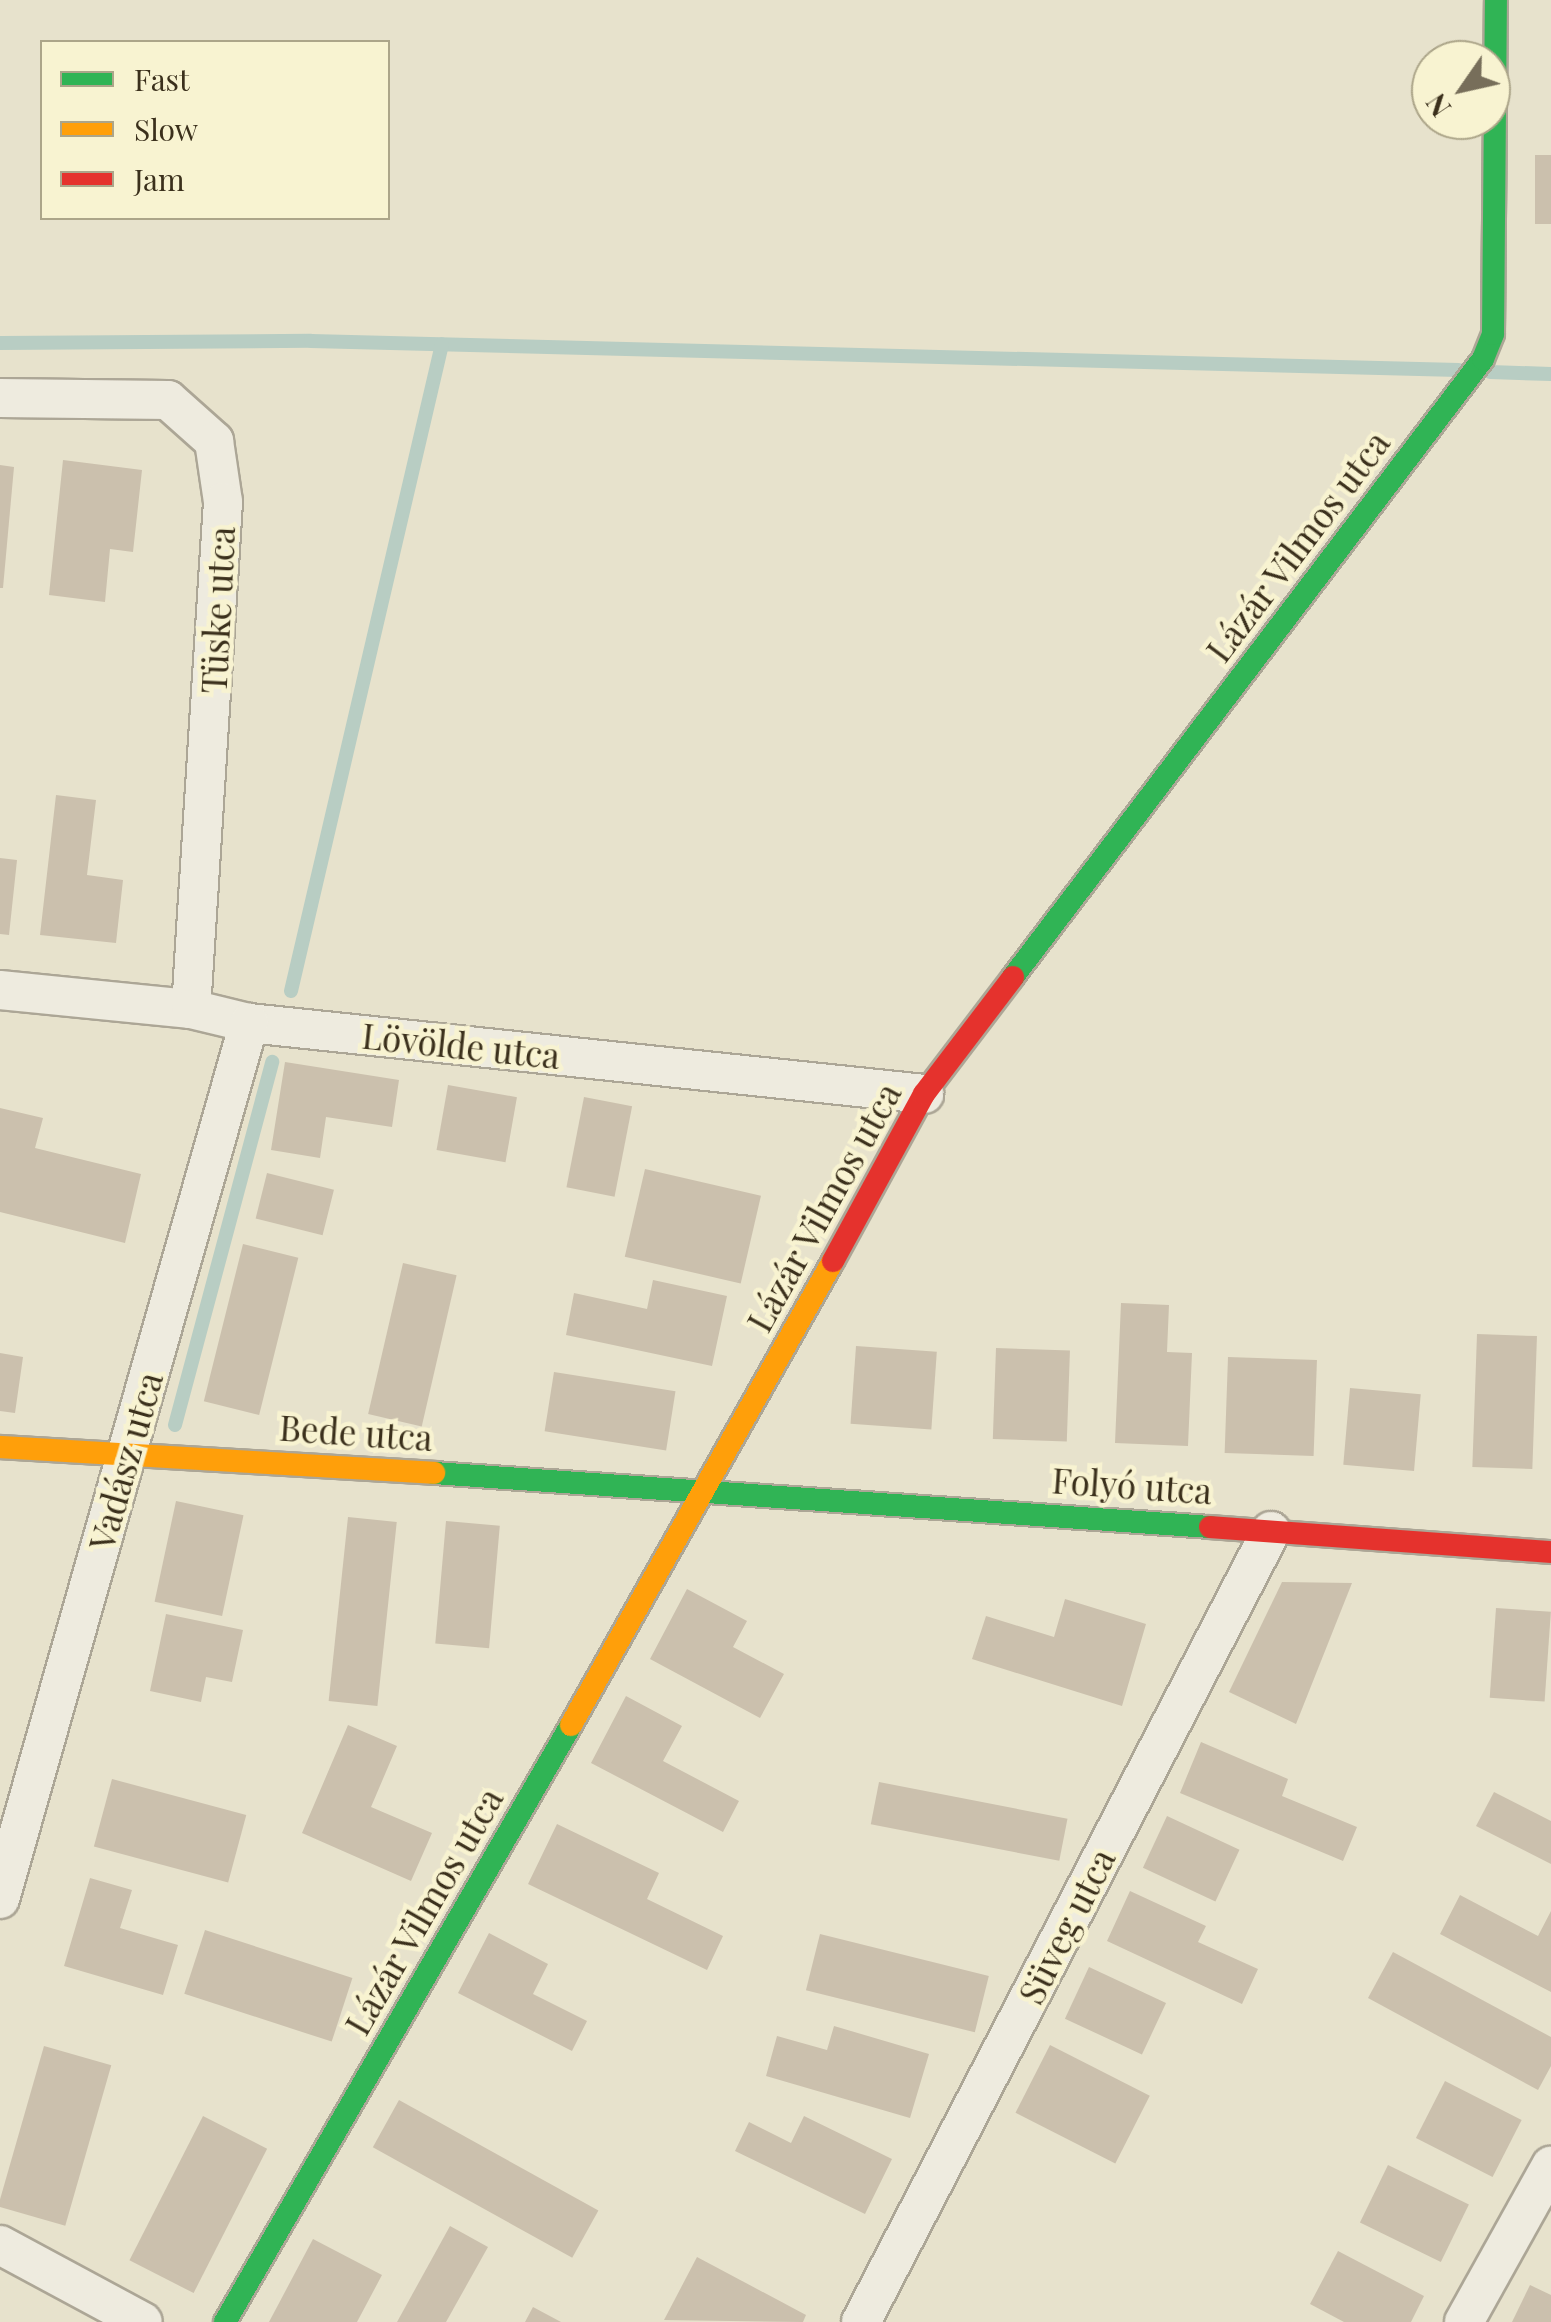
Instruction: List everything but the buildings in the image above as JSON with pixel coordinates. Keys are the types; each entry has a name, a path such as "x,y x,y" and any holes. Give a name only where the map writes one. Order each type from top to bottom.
{"street":[{"name":"Lázár Vilmos utca","path":"225,2322 708,1489 924,1094 1484,359 1494,334 1496,0"},
{"name":"Tüske utca","path":"0,398 168,400 214,441 223,502 191,1009"},
{"name":"Lövölde utca","path":"0,990 191,1009 250,1023 924,1094"},
{"name":"Vadász utca","path":"0,1899 250,1023"},
{"name":"Bede utca","path":"0,1447 708,1489"},
{"name":"Folyó utca","path":"708,1489 1551,1552"},
{"name":"Süveg utca","path":"861,2322 1271,1530"},
{"path":"1464,2322 1551,2166"},
{"path":"0,2245 142,2322"}],"waterway":[{"path":"0,343 311,341 1459,370"},
{"path":"291,991 442,344"},
{"path":"1490,372 1551,374"},
{"path":"175,1425 272,1062"}],"traffic: fast":[{"path":"1013,977 1483,359 1493,334 1496,0"},
{"path":"434,1473 1210,1527"},
{"path":"225,2322 571,1725"}],"traffic: slow":[{"path":"571,1725 833,1261"},
{"path":"0,1447 434,1473"}],"traffic: jam":[{"path":"833,1261 924,1094 1013,977"},
{"path":"1210,1527 1551,1552"}]}
